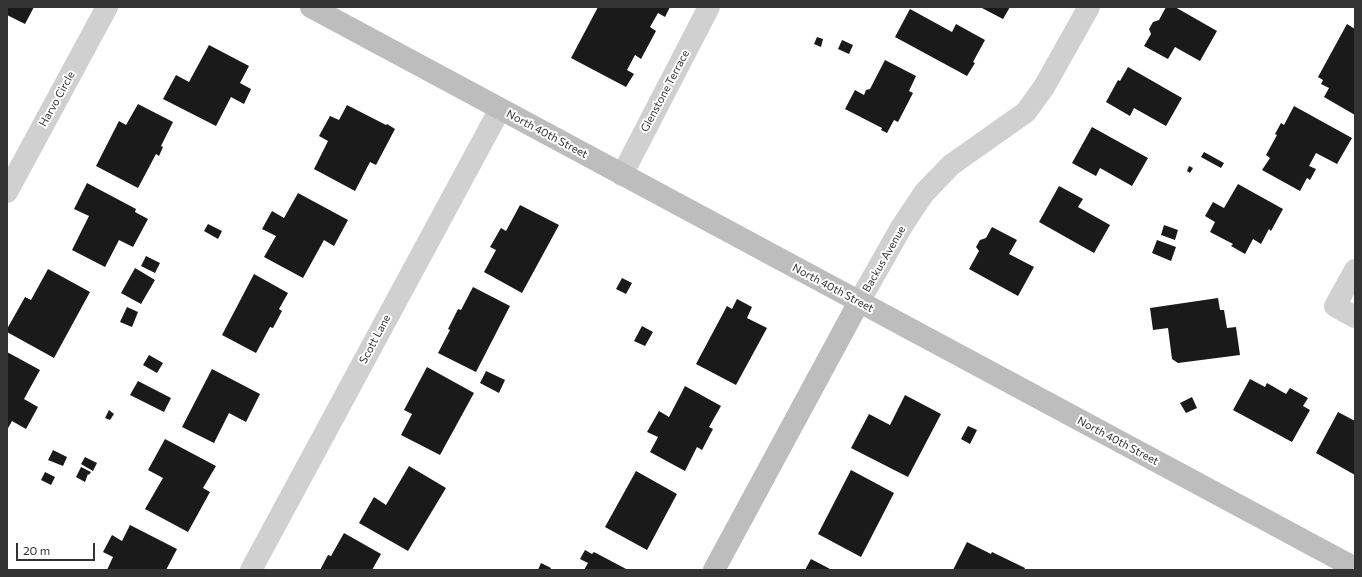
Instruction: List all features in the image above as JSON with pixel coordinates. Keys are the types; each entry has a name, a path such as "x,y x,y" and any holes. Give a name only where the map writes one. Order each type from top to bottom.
{"street":[{"name":"Harvo Circle","path":"7,192 107,7"},
{"name":"North 40th Street","path":"310,7 1355,568"},
{"name":"Glenstone Terrace","path":"622,175 709,7"},
{"name":"Backus Avenue","path":"714,570 859,302 902,226 924,192 951,165 1026,112 1044,87 1089,7"},
{"name":"Scott Lane","path":"251,570 500,109"},
{"path":"1355,270 1335,306 1355,317"}],"building":[{"path":"7,7 34,7 25,24 7,15"},
{"path":"598,7 670,7 665,17 658,13 650,27 656,31 641,59 635,55 627,70 634,74 626,87 571,58"},
{"path":"980,7 1010,7 1003,19"},
{"path":"1166,7 1175,7 1217,31 1200,61 1175,47 1168,59 1144,46 1151,34 1149,29 1153,22 1159,20"},
{"path":"910,9 952,32 956,24 985,40 973,62 975,63 967,76 895,37"},
{"path":"1347,24 1355,29 1355,115 1324,97 1329,88 1321,84 1323,80 1318,77"},
{"path":"817,37 823,39 821,47 814,44"},
{"path":"842,40 853,45 849,54 838,49"},
{"path":"209,45 249,66 240,83 251,89 244,104 231,97 216,126 163,99 176,75 189,82"},
{"path":"885,60 916,76 909,91 913,93 898,122 894,120 887,133 881,130 882,128 845,109 855,90 864,95 866,90 870,89"},
{"path":"1128,67 1182,98 1166,126 1134,108 1130,116 1106,102 1118,80 1120,81"},
{"path":"138,104 173,122 161,146 163,147 159,156 156,154 138,188 96,166 119,121 126,125"},
{"path":"347,105 395,129 376,165 370,162 355,191 314,169 328,141 319,136 330,116 339,120"},
{"path":"1294,106 1352,138 1337,164 1316,153 1309,166 1316,169 1310,180 1307,178 1300,191 1262,170 1270,158 1266,155 1277,135 1275,134 1281,123 1284,125"},
{"path":"1092,127 1148,158 1132,186 1100,168 1096,176 1072,163"},
{"path":"1204,152 1224,163 1221,168 1201,157"},
{"path":"1189,166 1193,168 1190,173 1187,171"},
{"path":"87,183 136,209 135,212 148,219 133,247 119,240 105,267 72,250 89,216 74,209"},
{"path":"1238,184 1283,209 1271,231 1269,229 1261,244 1253,239 1245,254 1231,246 1233,244 1210,232 1215,222 1205,216 1213,202 1224,208"},
{"path":"1059,186 1083,199 1078,207 1110,225 1094,253 1039,222"},
{"path":"298,193 348,220 334,246 324,240 303,278 264,257 276,236 262,229 272,211 284,218"},
{"path":"520,205 559,225 522,293 484,272 496,250 490,247 501,228 506,231"},
{"path":"208,224 222,231 218,239 204,231"},
{"path":"1164,225 1178,230 1175,240 1161,235"},
{"path":"992,227 1017,240 1009,254 1034,267 1018,296 969,269 979,251 976,247 980,240 986,238"},
{"path":"1157,240 1176,247 1171,261 1152,253"},
{"path":"146,256 160,263 155,273 141,266"},
{"path":"135,268 155,280 141,304 121,293"},
{"path":"48,269 90,292 54,358 7,332 7,329 25,297 31,300"},
{"path":"254,274 288,293 279,309 282,311 273,328 270,327 256,353 222,335"},
{"path":"622,278 632,283 626,294 616,289"},
{"path":"473,287 510,306 476,372 438,353 450,330 448,329 458,309 461,310"},
{"path":"1218,298 1220,310 1224,310 1227,328 1236,327 1240,355 1178,363 1172,359 1168,328 1153,330 1150,308"},
{"path":"737,299 752,307 747,318 767,328 736,385 696,364 727,306 732,309"},
{"path":"127,307 138,312 132,327 120,322"},
{"path":"642,326 653,332 645,346 634,341"},
{"path":"7,352 40,370 24,399 38,407 26,429 12,421 7,430"},
{"path":"149,355 163,363 157,373 143,365"},
{"path":"427,367 474,393 440,455 401,435 412,414 404,410"},
{"path":"212,369 260,394 246,422 229,413 214,443 182,427"},
{"path":"486,371 505,380 499,393 480,383"},
{"path":"1250,379 1265,387 1267,383 1286,394 1290,388 1308,398 1303,406 1310,410 1292,442 1233,410"},
{"path":"138,381 171,398 164,412 130,395"},
{"path":"685,386 721,406 709,427 713,429 702,450 697,447 685,471 650,452 658,437 647,432 659,411 669,417"},
{"path":"905,395 941,414 908,477 851,448 869,414 890,425"},
{"path":"1192,397 1197,408 1186,413 1180,403"},
{"path":"109,410 114,414 110,420 105,418"},
{"path":"1338,412 1355,421 1355,475 1316,453"},
{"path":"968,426 977,430 970,444 961,439"},
{"path":"165,439 216,466 203,488 210,492 188,532 145,509 163,478 148,470"},
{"path":"53,450 67,457 63,466 48,460"},
{"path":"85,457 97,463 93,471 81,464"},
{"path":"409,466 446,488 408,551 359,523 374,497 386,505"},
{"path":"81,467 91,472 89,475 88,474 85,482 76,477"},
{"path":"851,470 894,493 861,557 818,534"},
{"path":"636,471 677,494 647,550 605,527"},
{"path":"45,472 55,477 51,485 41,480"},
{"path":"130,525 177,549 166,570 107,570 113,557 103,552 112,535 122,541"},
{"path":"344,533 381,554 372,570 320,570 328,555 331,556"},
{"path":"967,542 1025,568 1024,570 953,570"},
{"path":"585,550 592,554 594,552 628,570 584,570 588,563 580,559"},
{"path":"811,559 832,570 805,570"},
{"path":"541,563 551,568 550,570 538,570"}]}
